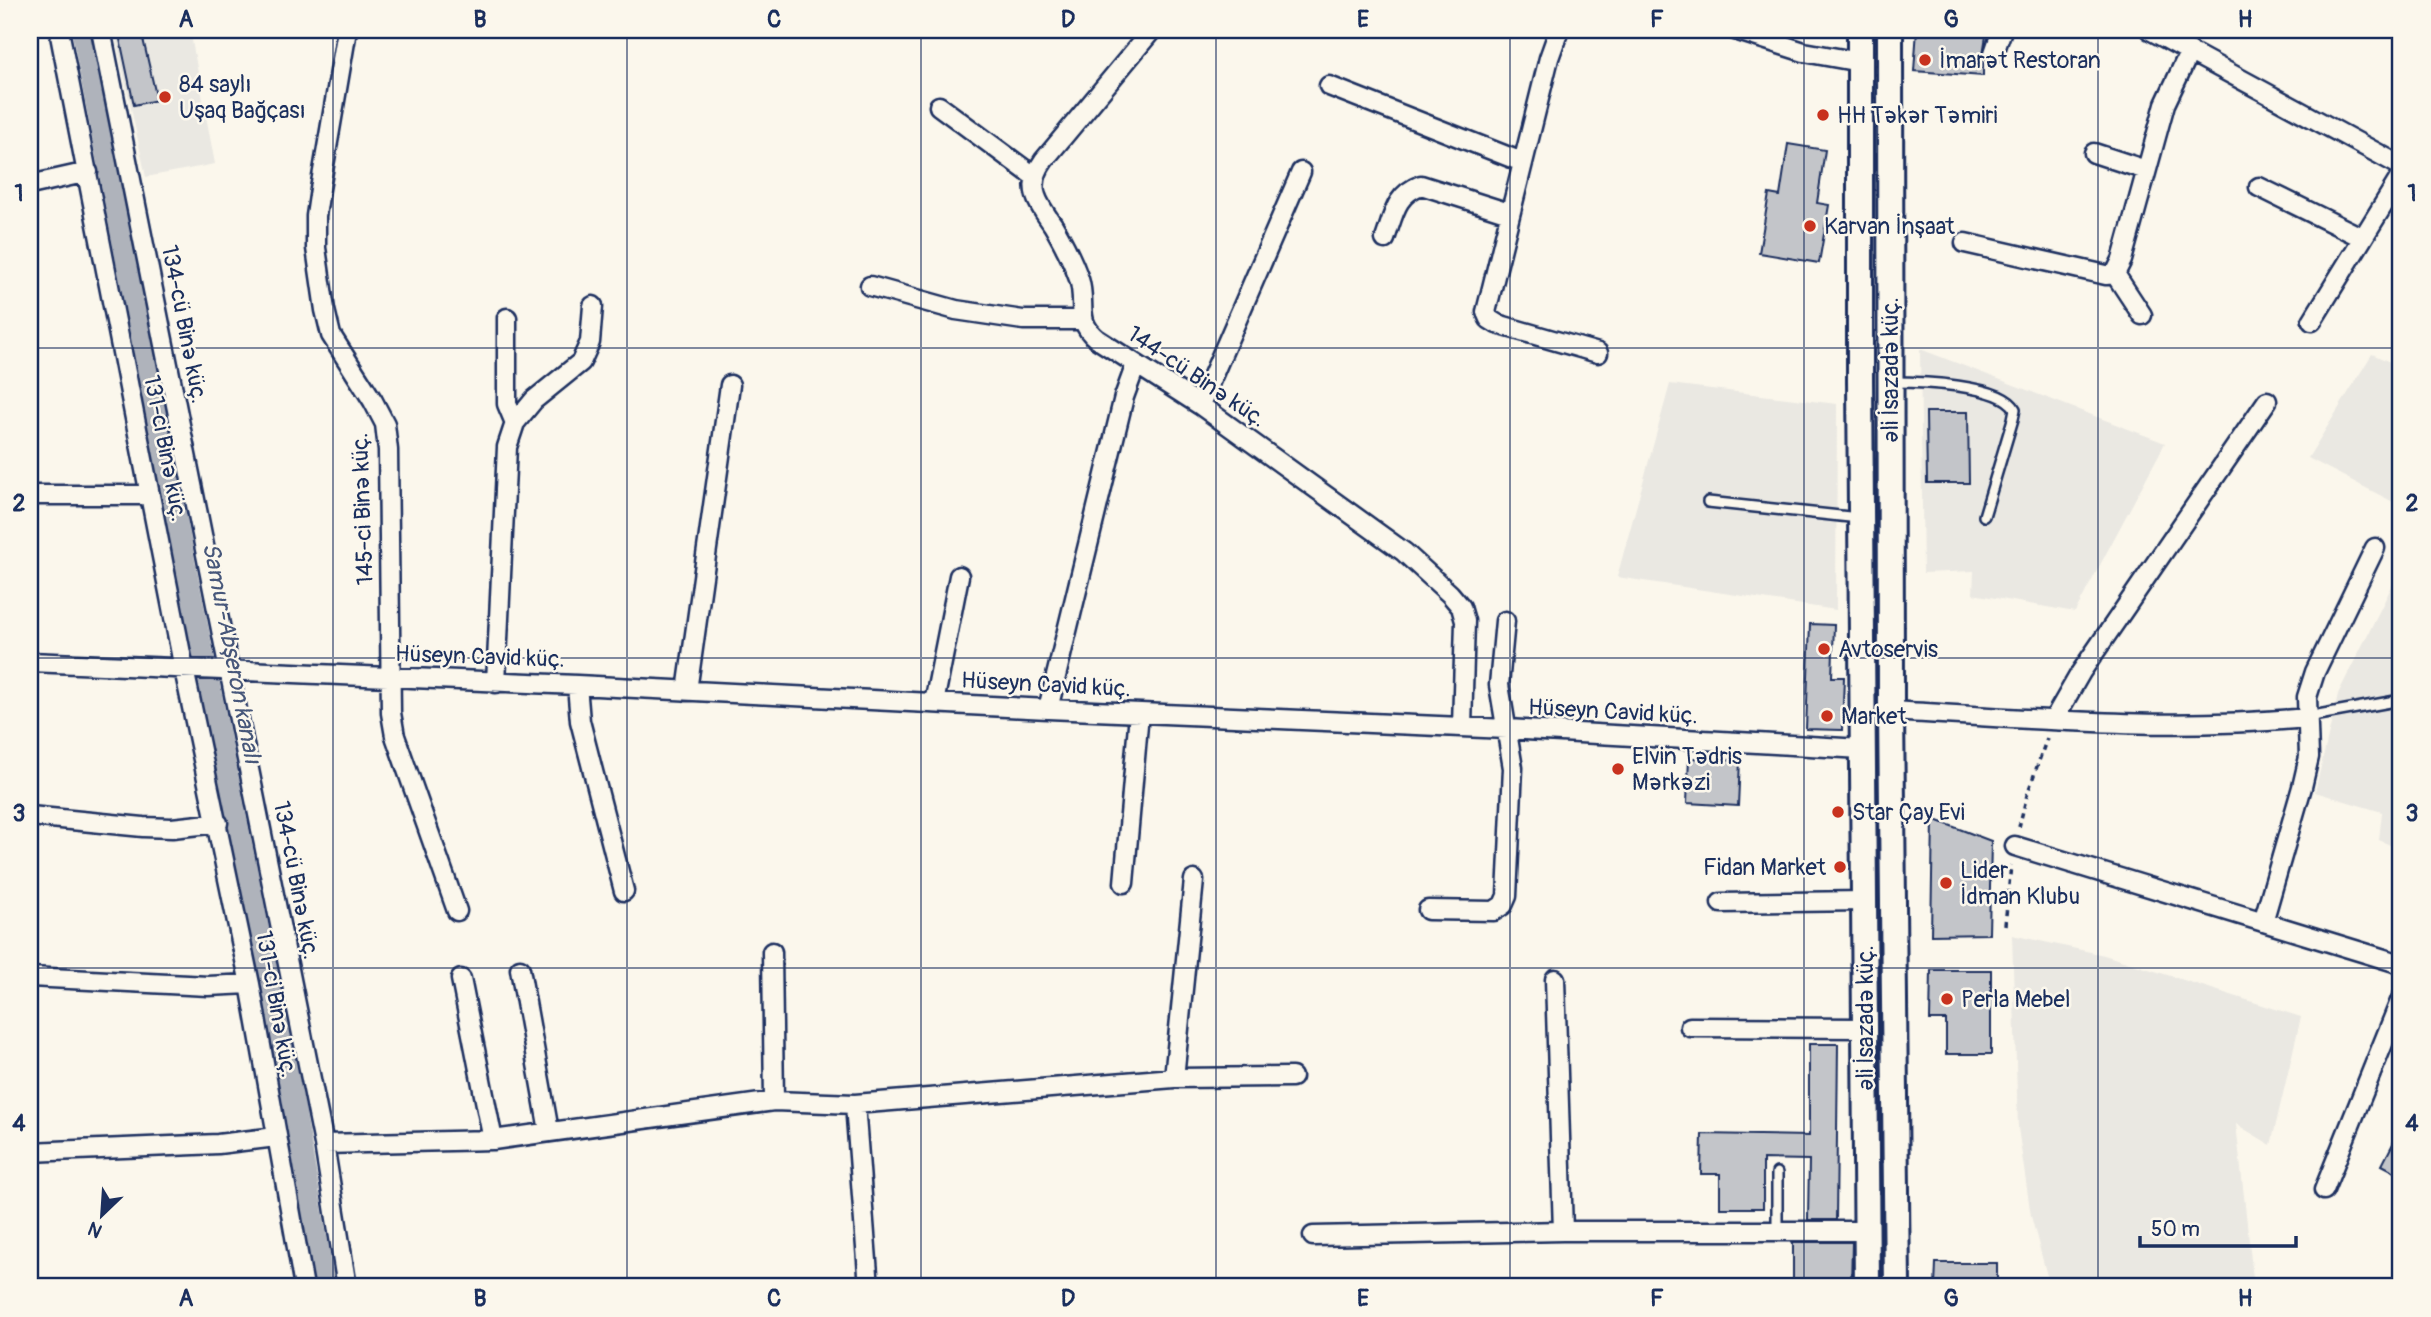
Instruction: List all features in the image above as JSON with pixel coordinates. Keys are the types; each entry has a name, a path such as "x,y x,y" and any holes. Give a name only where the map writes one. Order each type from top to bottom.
{"main road":[{"name":"Əli İsazadə küç.","path":"1860,30 1867,1287"},
{"name":"Əli İsazadə küç.","path":"1890,30 1891,711 1897,1287"},
{"path":"1862,710 1891,711"},
{"path":"1862,750 1892,750"}],"street":[{"name":"131-ci Binə küç.","path":"59,30 184,669 250,984 304,1287"},
{"name":"134-cü Binə küç.","path":"101,30 227,671 257,801 324,1144 347,1287"},
{"name":"145-ci Binə küç.","path":"347,30 316,216 316,248 324,310 331,335 385,424 388,450 391,713 395,736 457,911"},
{"path":"870,286 957,310 1023,320 1082,320 1082,290 1078,277 1069,253 1036,197 1035,177 1044,160 1152,30"},
{"path":"1559,30 1522,162 1486,312 1489,319 1497,324 1598,353"},
{"path":"1735,30 1804,52 1860,62"},
{"path":"1994,53 2002,30"},
{"path":"2150,30 2401,166"},
{"path":"2115,274 2122,260 2165,104 2190,51"},
{"path":"1329,86 1522,162"},
{"path":"939,106 1035,177"},
{"path":"2095,153 2146,170"},
{"path":"30,185 88,172"},
{"path":"1200,405 1301,172"},
{"path":"2312,321 2401,176"},
{"path":"1385,239 1400,198 1410,189 1421,185 1509,213"},
{"path":"2259,187 2363,238"},
{"path":"1965,243 2106,275 2115,274"},
{"path":"2115,274 2142,315"},
{"path":"496,683 507,447 515,423 534,400 581,362 590,342 593,306"},
{"path":"507,318 507,404 515,423"},
{"name":"144-cü Binə küç.","path":"1082,320 1087,330 1097,339 1200,405 1404,552 1450,594 1461,607 1465,621 1462,727"},
{"path":"1048,709 1124,397 1136,364"},
{"path":"687,691 730,385"},
{"path":"2054,719 2081,672 2267,401"},
{"path":"30,495 150,495"},
{"path":"2263,922 2307,767 2307,697 2315,671 2375,548"},
{"path":"934,703 959,576"},
{"path":"1428,910 1494,911 1503,905 1507,896 1513,768 1499,685 1505,621"},
{"path":"30,662 184,669"},
{"name":"Hüseyn Cavid küç.","path":"184,669 1507,729 1862,750"},
{"path":"578,685 580,720 624,891"},
{"path":"1891,711 2217,723 2306,718"},
{"path":"1124,883 1139,713"},
{"path":"30,816 143,827 172,828 218,823"},
{"path":"2015,846 2401,964"},
{"path":"1174,1078 1194,880"},
{"path":"1721,903 1865,901"},
{"path":"772,952 774,1101"},
{"path":"520,969 549,1131"},
{"path":"30,977 208,986 250,984"},
{"path":"461,979 493,1140"},
{"path":"1555,979 1563,1231"},
{"path":"2324,1190 2401,999"},
{"path":"1690,1027 1864,1028"},
{"path":"324,1144 493,1140 774,1101 855,1104 1174,1078 1292,1077"},
{"path":"855,1104 869,1287"},
{"path":"30,1152 218,1144 276,1137"},
{"path":"1313,1236 1563,1231 1867,1231"}],"lane":[{"path":"1890,382 1944,383 1998,395 2011,401 2015,408 2013,419 1984,516"},
{"path":"1708,502 1861,518"},
{"path":"2306,718 2401,700"},
{"path":"1777,1173 1777,1231"}],"path":[{"path":"2005,925 2009,875 2027,795 2054,719"}],"shaded area":[{"name":"84 saylı Uşaq Bağçası","path":"114,30 190,30 215,164 146,177"},
{"path":"1920,349 2165,443 2075,612 1973,594 1974,571 1923,573"},
{"path":"2372,354 2401,367 2401,506 2308,458"},
{"path":"1670,384 1837,404 1836,610 1617,577"},
{"path":"2401,568 2401,850 2379,840 2382,812 2315,792 2338,694"},
{"path":"2012,935 2104,955 2301,1017 2271,1145 2236,1124 2254,1287 2050,1287 2031,1216 2018,1128"}],"building":[{"path":"118,30 141,30 157,100 134,105"},
{"path":"1917,30 1987,30 1983,76 1914,71"},
{"path":"1788,144 1825,150 1817,203 1829,205 1819,263 1759,253 1769,194 1780,196"},
{"path":"1926,412 1968,412 1969,483 1927,483"},
{"path":"1810,624 1834,625 1832,677 1844,677 1842,730 1806,729"},
{"path":"1689,758 1740,760 1738,806 1687,803"},
{"path":"1933,819 1991,841 1989,934 1931,935"},
{"path":"1931,970 1991,970 1991,1054 1946,1054 1946,1020 1930,1020"},
{"path":"1809,1044 1838,1044 1836,1220 1808,1220 1809,1160 1763,1159 1763,1208 1720,1208 1720,1174 1701,1174 1702,1134 1809,1136"},
{"path":"2401,1128 2401,1175 2382,1165"},
{"path":"1793,1242 1852,1242 1851,1287 1793,1287"},
{"path":"1936,1263 1997,1263 1997,1287 1935,1287"}],"waterway":[{"name":"Samur-Abşeron kanalı","path":"82,30 186,569 294,1105 325,1287"}],"place":[{"name":"İmarət Restoran","path":"1925,60"},
{"name":"84 saylı Uşaq Bağçası","path":"165,97"},
{"name":"HH Təkər Təmiri","path":"1823,115"},
{"name":"Karvan İnşaat","path":"1810,226"},
{"name":"Avtoservis","path":"1824,649"},
{"name":"Market","path":"1827,716"},
{"name":"Elvin Tədris Mərkəzi","path":"1618,769"},
{"name":"Star Çay Evi","path":"1838,812"},
{"name":"Fidan Market","path":"1840,867"},
{"name":"Lider İdman Klubu","path":"1946,883"},
{"name":"Perla Mebel","path":"1947,999"}]}
